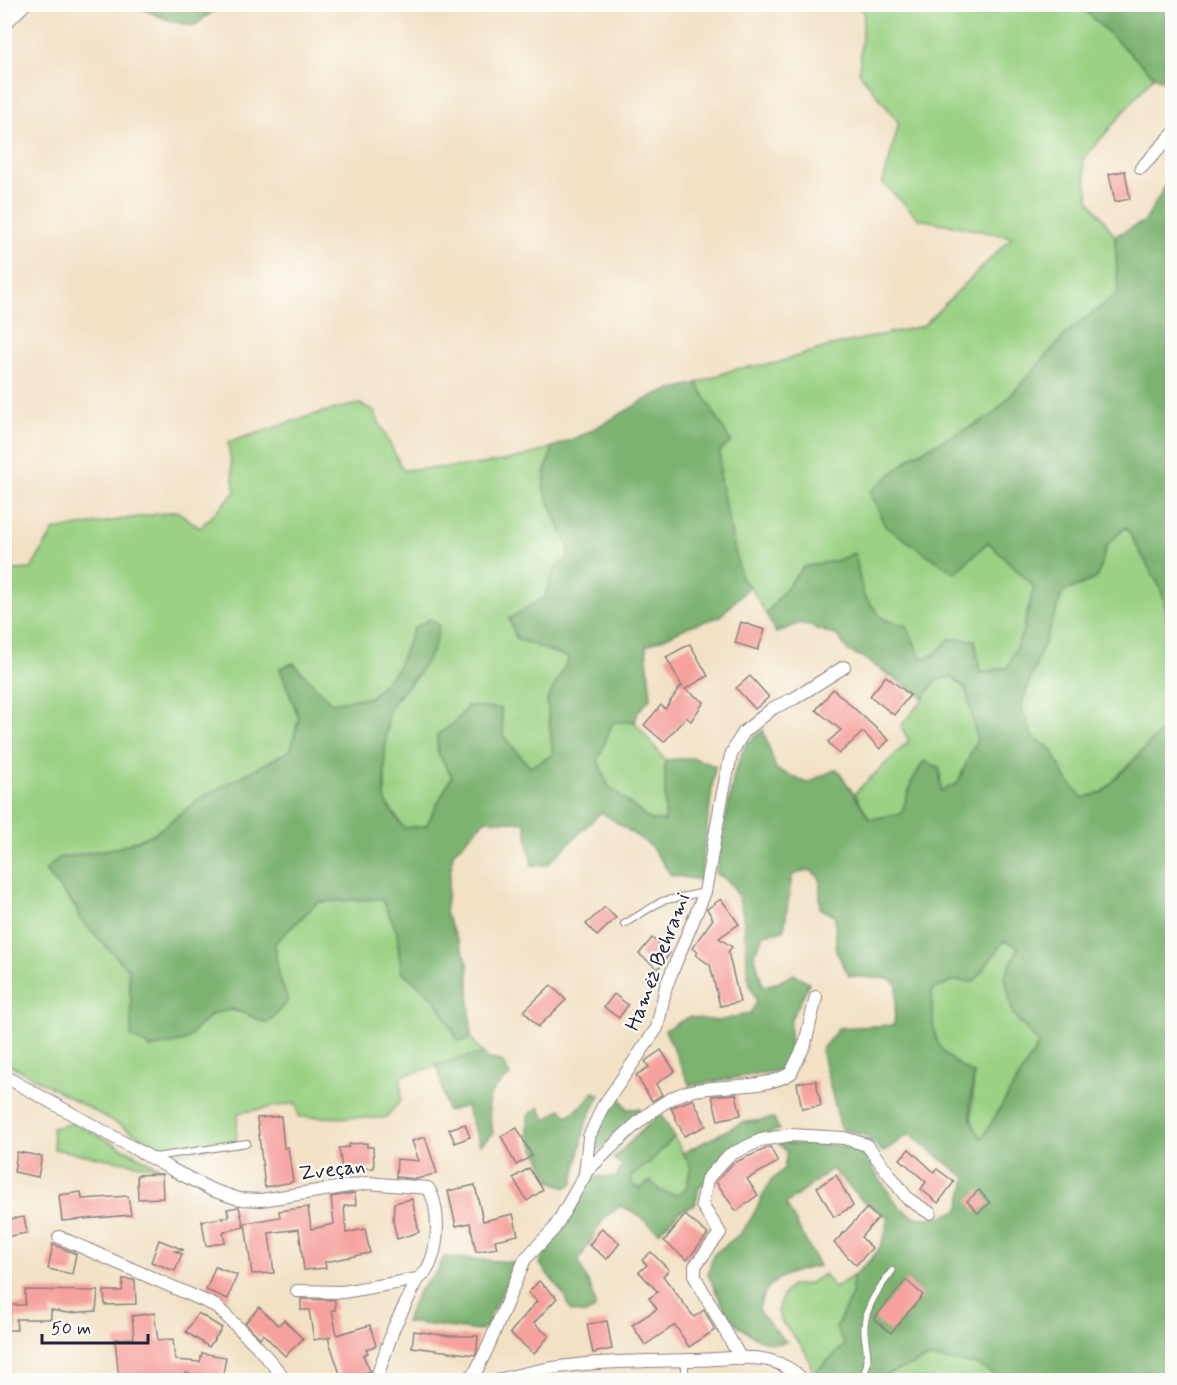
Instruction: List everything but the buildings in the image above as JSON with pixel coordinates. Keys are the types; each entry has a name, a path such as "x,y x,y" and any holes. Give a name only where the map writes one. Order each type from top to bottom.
{"street":[{"path":"4,25 25,4"},
{"path":"1142,168 1173,135"},
{"name":"Hamëz Behrami","path":"585,1173 589,1137 607,1100 657,1028 666,986 705,892 729,766 741,737 773,708 795,698 844,667"},
{"name":"Hamëz Behrami","path":"467,1380 476,1371 488,1347 525,1260 554,1230 585,1173 632,1128 684,1092 772,1081 791,1073 805,1044 816,997"},
{"name":"Zveçan","path":"4,1076 213,1190 247,1201 368,1183 428,1188 435,1202 434,1252 430,1269 418,1279 394,1327 376,1380"},
{"path":"741,1359 695,1277 695,1266 720,1233 704,1210 702,1195 707,1179 729,1155 761,1140 791,1136 844,1138 867,1145 908,1199 930,1213"},
{"path":"59,1237 216,1306 257,1346 286,1380"},
{"path":"297,1291 343,1292 418,1279"},
{"path":"500,1380 538,1369 577,1363 741,1359 768,1360 783,1366 803,1380"}],"lane":[{"name":"Hamëz Behrami","path":"624,924 662,901 705,892"},
{"path":"151,1158 246,1143"},
{"path":"860,1380 868,1368 865,1323 871,1301 892,1271"},
{"path":"685,1360 685,1380"}],"green space":[{"path":"133,5 221,5 194,26 171,21"},
{"path":"856,5 1079,5 1154,76 1083,160 1089,199 1115,236 1118,293 1067,333 992,416 914,455 955,573 988,542 1034,587 1023,631 1008,667 980,674 975,640 949,639 936,654 921,659 907,626 883,619 863,595 854,553 838,561 803,567 766,614 750,586 741,579 720,481 720,451 708,404 697,383 735,369 776,363 826,347 923,326 1012,237 919,219 883,183 899,123 859,72 864,12"},
{"path":"1079,5 1172,5 1172,86 1154,76"},
{"path":"1172,174 1172,633 1161,589 1126,527 1107,545 1097,578 1063,592 1021,705 1032,736 1052,750 1066,779 1083,798 1103,792 1163,729 1172,705 1172,1380 1003,1380 978,1365 930,1358 871,1380 815,1380 813,1374 845,1345 836,1328 852,1295 853,1276 881,1245 889,1218 862,1200 832,1169 786,1204 819,1266 779,1278 771,1284 761,1301 759,1312 786,1342 770,1343 754,1337 739,1326 725,1310 708,1275 713,1255 741,1233 770,1182 784,1169 787,1152 778,1143 839,1146 857,1151 867,1160 900,1206 917,1217 942,1216 959,1210 966,1178 909,1134 883,1152 866,1136 841,1129 821,1050 839,1028 894,1025 897,985 889,979 849,976 836,951 835,916 820,908 820,878 810,870 792,875 784,930 764,935 754,954 763,986 777,983 794,974 809,982 790,1023 791,1054 785,1069 690,1086 665,1030 689,1017 719,1021 750,1013 757,1002 749,980 741,905 736,891 728,881 716,874 734,774 746,744 763,730 776,769 806,783 837,769 870,819 901,814 912,781 924,761 940,769 941,791 957,784 977,740 966,689 952,677 935,681 924,698 862,657 848,651 838,636 800,623 776,633 766,614 803,567 838,560 855,553 863,595 883,619 907,626 921,659 936,654 949,639 975,640 980,673 1008,667 1023,631 1034,587 988,542 955,573 885,526 870,492 914,455 992,416 1067,333 1118,293 1115,236 1145,221","holes":["1004,941 1019,947 1005,976 1013,1014 1039,1044 982,1138 976,1131 971,1116 970,1100 974,1074 949,1058 937,1040 934,1030 932,990 953,981 974,982"]},
{"path":"697,383 731,442 720,451 720,481 741,579 750,586 719,617 692,625 646,646 651,697 638,712 635,722 613,722 598,760 608,786 650,820 665,821 665,760 694,758 715,766 700,880 671,875 651,846 601,812 547,865 532,865 525,822 485,820 453,853 445,913 468,962 471,1038 459,1042 435,999 401,971 397,932 382,899 318,902 275,943 278,974 288,1001 267,1023 233,1009 211,1014 185,1041 151,1048 131,1037 128,969 79,918 77,908 45,871 59,858 120,847 154,834 201,798 291,750 299,718 280,668 293,663 331,703 371,697 397,669 414,628 430,619 439,625 432,651 427,661 391,706 389,712 385,795 389,808 404,828 426,826 452,776 438,753 437,735 453,724 468,706 501,709 503,736 530,767 553,755 547,701 569,658 517,639 509,619 545,597 555,569 568,559 569,548 544,490 545,472 553,447 583,435 656,394"},
{"path":"360,404 373,410 403,470 498,462 553,447 545,472 544,490 569,548 568,559 555,569 545,597 509,619 517,639 569,658 547,701 553,755 530,767 503,736 501,709 468,706 453,724 437,735 438,753 452,776 426,826 404,828 385,801 385,747 389,708 419,674 414,628 397,669 371,697 331,703 293,663 280,669 299,718 291,750 201,798 154,834 120,847 59,858 45,871 77,909 79,918 128,969 131,999 185,1041 206,1020 222,1011 240,1012 267,1023 288,1001 278,974 275,943 318,902 382,898 397,932 401,971 435,999 459,1041 471,1038 483,1053 401,1076 401,1101 385,1118 299,1117 296,1103 238,1113 236,1142 174,1155 5,1062 4,571 31,569 54,530 177,511 200,528 235,492 228,442 310,416"},
{"path":"1126,527 1161,589 1172,633 1172,705 1163,729 1103,792 1082,798 1066,779 1052,750 1032,736 1021,705 1063,592 1097,578 1107,545"},
{"path":"952,677 966,689 977,740 957,784 941,792 912,781 902,814 870,819 855,793 909,741 901,726 924,698 934,681"},
{"path":"613,721 635,722 665,760 666,821 650,820 608,786 598,760"},
{"path":"1004,941 1019,946 1005,976 1013,1014 1039,1044 982,1139 971,1126 974,1074 959,1066 941,1049 936,1040 932,989 953,980 974,982"},
{"path":"483,1053 488,1059 502,1061 510,1076 494,1089 491,1095 489,1107 493,1134 480,1145 466,1106 447,1111 437,1064"},
{"path":"594,1092 600,1095 586,1122 573,1183 565,1188 551,1181 528,1134 528,1116 539,1107 546,1120 561,1109 568,1116 585,1103"},
{"path":"617,1093 627,1109 640,1109 638,1118 596,1152 597,1134"},
{"path":"660,1113 674,1137 649,1163 631,1175 632,1185 640,1189 651,1181 660,1191 676,1195 686,1188 691,1167 683,1153 741,1123 774,1118 779,1130 753,1137 699,1188 695,1205 680,1211 659,1232 634,1212 620,1206 603,1219 579,1260 593,1293 595,1309 585,1314 571,1311 563,1294 539,1263 567,1224 574,1205 589,1181 599,1176 616,1178 622,1165 613,1159"},
{"path":"74,1123 163,1169 54,1149 52,1128"},
{"path":"674,1137 691,1167 686,1188 676,1195 660,1191 651,1182 640,1189 632,1185 631,1176 649,1163"},
{"path":"444,1257 512,1262 515,1268 490,1315 488,1326 479,1331 405,1322 418,1292 437,1272"},
{"path":"824,1274 834,1288 853,1276 852,1295 836,1328 845,1345 813,1374 808,1357 801,1345 782,1322 779,1307 782,1297 791,1286 808,1284"},
{"path":"930,1358 978,1365 1003,1380 871,1380"}]}
